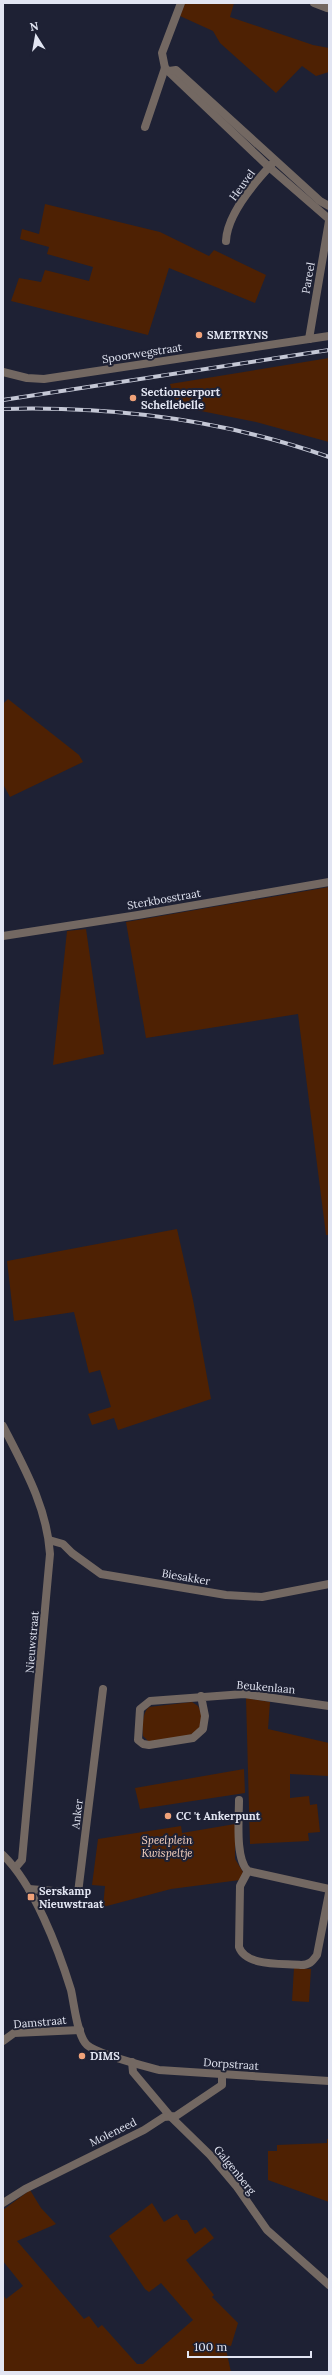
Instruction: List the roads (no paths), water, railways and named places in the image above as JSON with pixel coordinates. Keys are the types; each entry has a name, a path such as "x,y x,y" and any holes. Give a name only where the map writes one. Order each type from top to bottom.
{"street":[{"path":"145,127 167,69 162,53 180,3"},
{"path":"314,3 327,8 329,3"},
{"name":"Heuvel","path":"167,69 276,159 320,201 329,206"},
{"name":"Heuvel","path":"224,117 270,166 329,220"},
{"name":"Heuvel","path":"226,241 226,234 242,200 276,159"},
{"name":"Pareel","path":"309,339 329,220"},
{"name":"Spoorwegstraat","path":"3,372 31,378 44,379 329,336"},
{"name":"Sterkbosstraat","path":"3,936 138,915 329,882"},
{"name":"Nieuwstraat","path":"3,1426 41,1506 49,1540 50,1554 22,1860 16,1867"},
{"name":"Biesakker","path":"49,1540 63,1544 101,1574 226,1595 262,1597 329,1584"},
{"name":"Anker","path":"29,1889 78,1894 103,1689"},
{"name":"Beukenlaan","path":"201,1696 205,1716 203,1730 193,1738 150,1745 143,1744 138,1740 140,1709 144,1704 150,1701 201,1696 244,1694 329,1706"},
{"path":"239,1800 241,1858 248,1872"},
{"path":"3,1855 16,1867 29,1889 64,1970 80,2030 87,2045 132,2062"},
{"path":"248,1872 329,1889"},
{"path":"248,1872 240,1886 239,1947 245,1957 250,1960 308,1965 317,1955 329,1893"},
{"name":"Damstraat","path":"3,2041 14,2033 80,2030"},
{"name":"Dorpstraat","path":"132,2062 159,2070 329,2081"},
{"name":"Galgenberg","path":"132,2062 133,2072 170,2116 205,2150 237,2187 267,2230 329,2285"},
{"name":"Moleneed","path":"3,2203 14,2194 61,2169 144,2130 164,2117 176,2116 222,2085 222,2075"}],"railway":[{"path":"3,400 329,350"},
{"path":"3,409 86,410 168,418 249,433 329,457"}],"place":[{"name":"SMETRYNS","path":"199,335"},
{"name":"Sectioneerport Schellebelle","path":"133,398"},
{"name":"CC 't Ankerpunt","path":"168,1816"},
{"name":"Serskamp Nieuwstraat","path":"31,1897"},
{"name":"DIMS","path":"82,2056"}],"park label":[{"name":"Speelplein Kwispeltje","path":"167,1846"}]}
